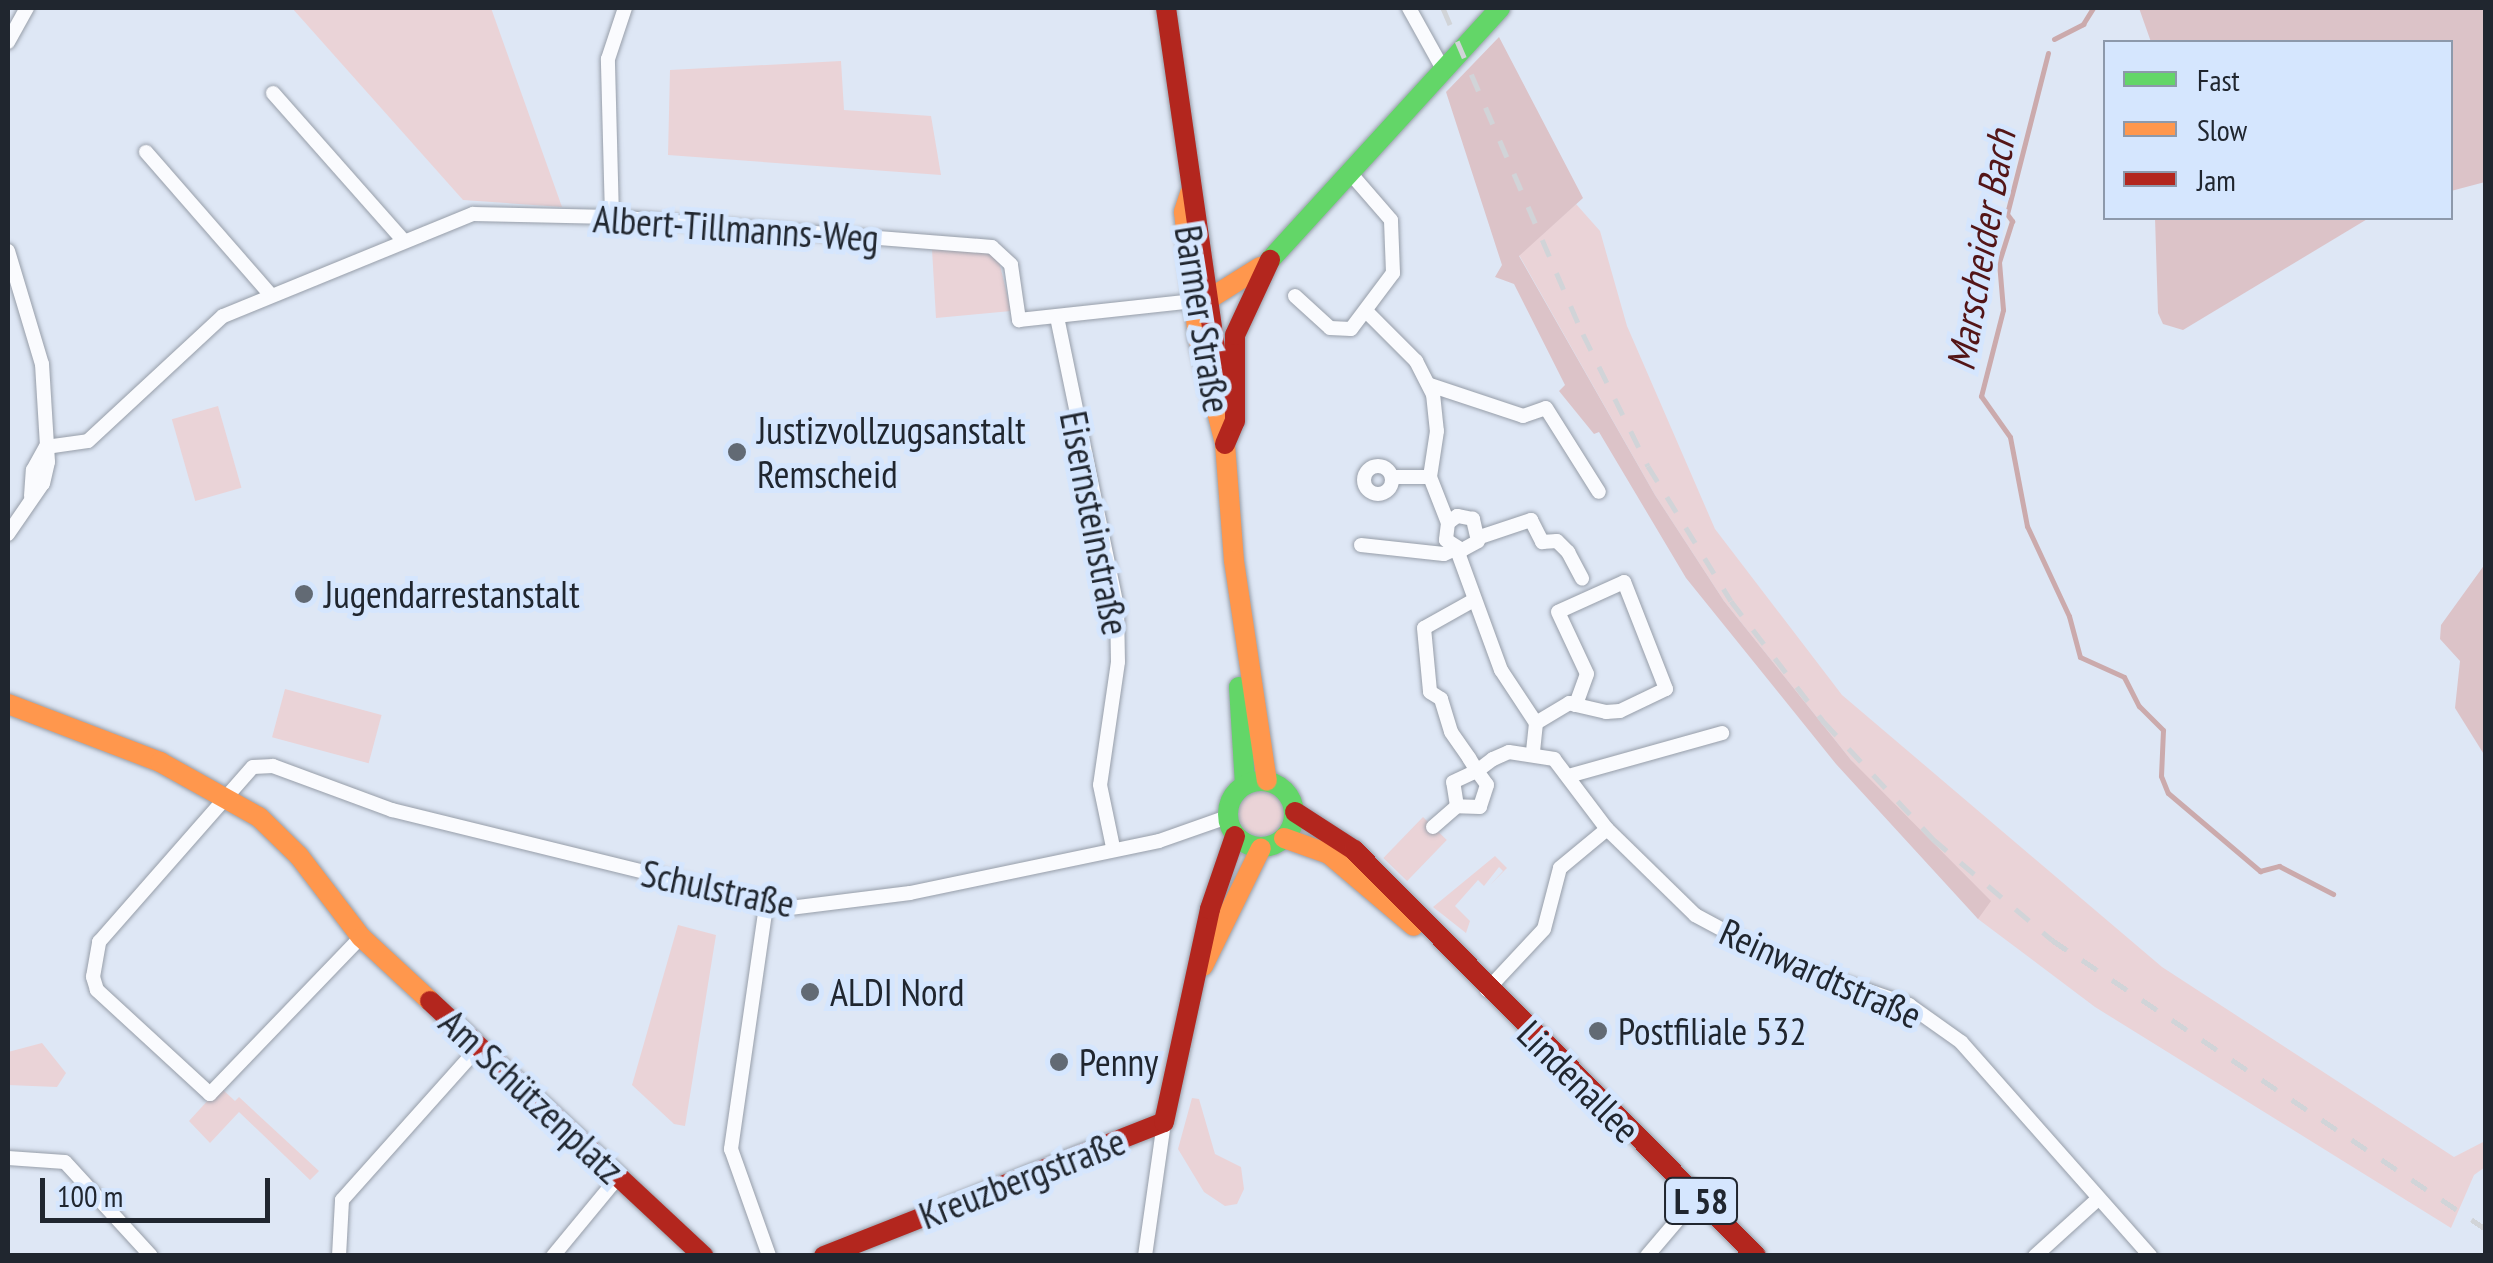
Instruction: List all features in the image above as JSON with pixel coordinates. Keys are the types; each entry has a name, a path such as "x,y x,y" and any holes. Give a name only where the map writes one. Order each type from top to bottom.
{"main road":[{"name":"Barmer Straße","path":"1166,8 1190,193 1184,212 1227,439 1234,561 1267,781"},
{"path":"1227,439 1235,422 1234,342 1253,289 1270,260 1500,8"},
{"path":"1202,300 1270,260"},
{"path":"1202,300 1229,303 1253,289"},
{"name":"Barmer Straße","path":"1234,561 1231,594 1245,785"},
{"name":"Am Schützenplatz","path":"8,704 160,762 224,795 281,836 361,937 703,1256"},
{"path":"1164,1122 1231,826 1245,785 1267,781 1284,790 1295,812 1284,838 1260,848 1202,967"},
{"name":"Lindenallee","path":"1295,812 1354,850 1444,947 1756,1256"},
{"path":"1231,826 1260,848"},
{"name":"Lindenallee","path":"1284,838 1329,854 1444,947"},
{"name":"Kreuzbergstraße","path":"824,1256 1164,1122"}],"street":[{"path":"8,42 27,8"},
{"path":"612,217 608,59 625,8"},
{"path":"1409,8 1443,68"},
{"path":"273,93 402,239"},
{"path":"146,152 268,293"},
{"path":"1295,296 1330,328 1351,329 1393,274 1396,240 1381,202 1351,174"},
{"name":"Albert-Tillmanns-Weg","path":"46,447 88,441 212,323 268,293 473,214 612,217 992,247 1010,265 1019,320 1057,317"},
{"path":"8,251 42,364 46,447 33,470 31,496 8,534"},
{"path":"1057,317 1202,300"},
{"path":"1366,311 1430,385 1438,414 1430,477 1448,523 1445,536 1456,549 1504,676 1536,724 1533,753 1509,752 1453,782 1457,806"},
{"name":"Eisernsteinstraße","path":"1057,317 1117,606 1118,662 1100,784 1113,847"},
{"path":"1430,385 1523,416 1546,408 1598,492"},
{"path":"1392,478 1430,477"},
{"path":"1448,523 1470,516 1480,537"},
{"path":"1361,545 1444,554 1471,548 1480,537 1531,520 1542,542 1557,542 1568,552 1582,578"},
{"path":"1536,724 1568,703 1576,705 1620,711 1666,689 1624,582 1558,612 1588,674 1576,705"},
{"path":"1457,806 1473,810 1486,801 1487,785 1450,732 1441,699 1430,692 1424,628 1474,600"},
{"path":"1572,775 1722,733"},
{"name":"Reinwardtstraße","path":"1533,753 1572,775 1607,829 1656,883 1731,938 1880,992 1962,1042 2150,1256"},
{"name":"Schulstraße","path":"224,795 244,772 273,766 392,810 766,906 859,903 1113,847 1231,826"},
{"path":"224,795 206,826 99,942 93,977 96,990 210,1094 361,937"},
{"path":"1433,827 1457,806"},
{"path":"1488,990 1544,929 1560,868 1607,829"},
{"path":"766,906 731,1149 768,1256"},
{"path":"339,1256 342,1200 478,1048"},
{"path":"1145,1256 1164,1122"},
{"path":"8,1158 65,1162 151,1256"},
{"path":"553,1256 619,1176"},
{"path":"1647,1256 1697,1198"},
{"path":"2034,1256 2099,1198"}],"shaded area":[{"path":"292,8 491,8 562,207 463,200"},
{"path":"2139,8 2485,8 2485,182 2453,190 2453,40 2150,40"},
{"path":"1499,37 1583,198 1519,256 1655,495 1724,601 1851,760 1991,901 1978,919 1836,764 1686,578 1599,432 1594,434 1559,391 1565,385 1514,284 1495,277 1502,265 1446,92"},
{"path":"841,61 844,110 931,116 941,175 668,155 670,70"},
{"path":"1576,204 1600,231 1627,326 1715,529 1842,695 2162,967 2454,1157 2485,1141 2485,1167 2474,1175 2451,1228 2095,1007 1978,919 1724,601 1655,495 1519,255"},
{"path":"2155,220 2366,220 2183,330 2163,324 2158,313"},
{"path":"932,249 989,253 999,261 1011,311 936,318"},
{"path":"218,406 241,488 195,501 172,419"},
{"path":"2485,564 2485,756 2455,708 2460,661 2440,639 2441,625"},
{"path":"285,689 382,715 369,763 272,737"},
{"path":"1261,790 1277,797 1284,813 1277,829 1261,836 1245,829 1238,813 1245,797"},
{"path":"1423,817 1447,840 1407,881 1383,858"},
{"path":"1495,856 1507,868 1490,885 1503,871 1499,867 1484,886 1478,880 1455,906 1470,921 1466,933 1433,907"},
{"path":"678,925 716,935 685,1126 674,1124 632,1085"},
{"path":"42,1043 66,1073 57,1087 8,1085 8,1052"},
{"path":"220,1087 235,1101 239,1097 319,1171 310,1180 239,1112 210,1143 189,1121"},
{"path":"1192,1098 1199,1099 1215,1154 1241,1167 1244,1189 1237,1204 1225,1206 1204,1192 1178,1149"}],"waterway":[{"name":"Marscheider Bach","path":"2054,39 2083,24 2093,8"},
{"name":"Marscheider Bach","path":"2048,53 2007,214 2012,221 1999,262 2003,310 1981,396 2010,437 2027,526 2069,616 2080,657 2124,677 2139,706 2163,730 2161,776 2168,793 2260,871 2279,866 2333,894"}],"railway":[{"path":"1443,8 1583,334 1648,466 1731,601 1824,722 1933,839 2052,940 2486,1229"}],"traffic: fast":[{"path":"1270,260 1500,8"},
{"path":"1239,687 1245,785"},
{"path":"1261,781 1285,790 1294,814 1285,838 1261,847 1237,838 1228,814 1237,790 1261,781"}],"traffic: slow":[{"path":"1190,193 1184,212 1198,337 1225,444 1234,561 1267,781"},
{"path":"1209,299 1260,267"},
{"path":"8,704 160,762 259,817 299,856 361,937 430,1001"},
{"path":"1284,838 1329,854 1414,926"},
{"path":"1203,966 1261,848"}],"traffic: jam":[{"path":"1166,8 1219,374"},
{"path":"1225,444 1235,421 1235,335 1270,260"},
{"path":"1295,812 1354,850 1756,1256"},
{"path":"824,1256 1164,1122 1210,909 1235,836"},
{"path":"430,1001 703,1256"}],"place":[{"name":"Justizvollzugsanstalt Remscheid","path":"737,452"},
{"name":"Jugendarrestanstalt","path":"304,594"},
{"name":"ALDI Nord","path":"810,992"},
{"name":"Postfiliale 532","path":"1598,1031"},
{"name":"Penny","path":"1059,1062"}]}
